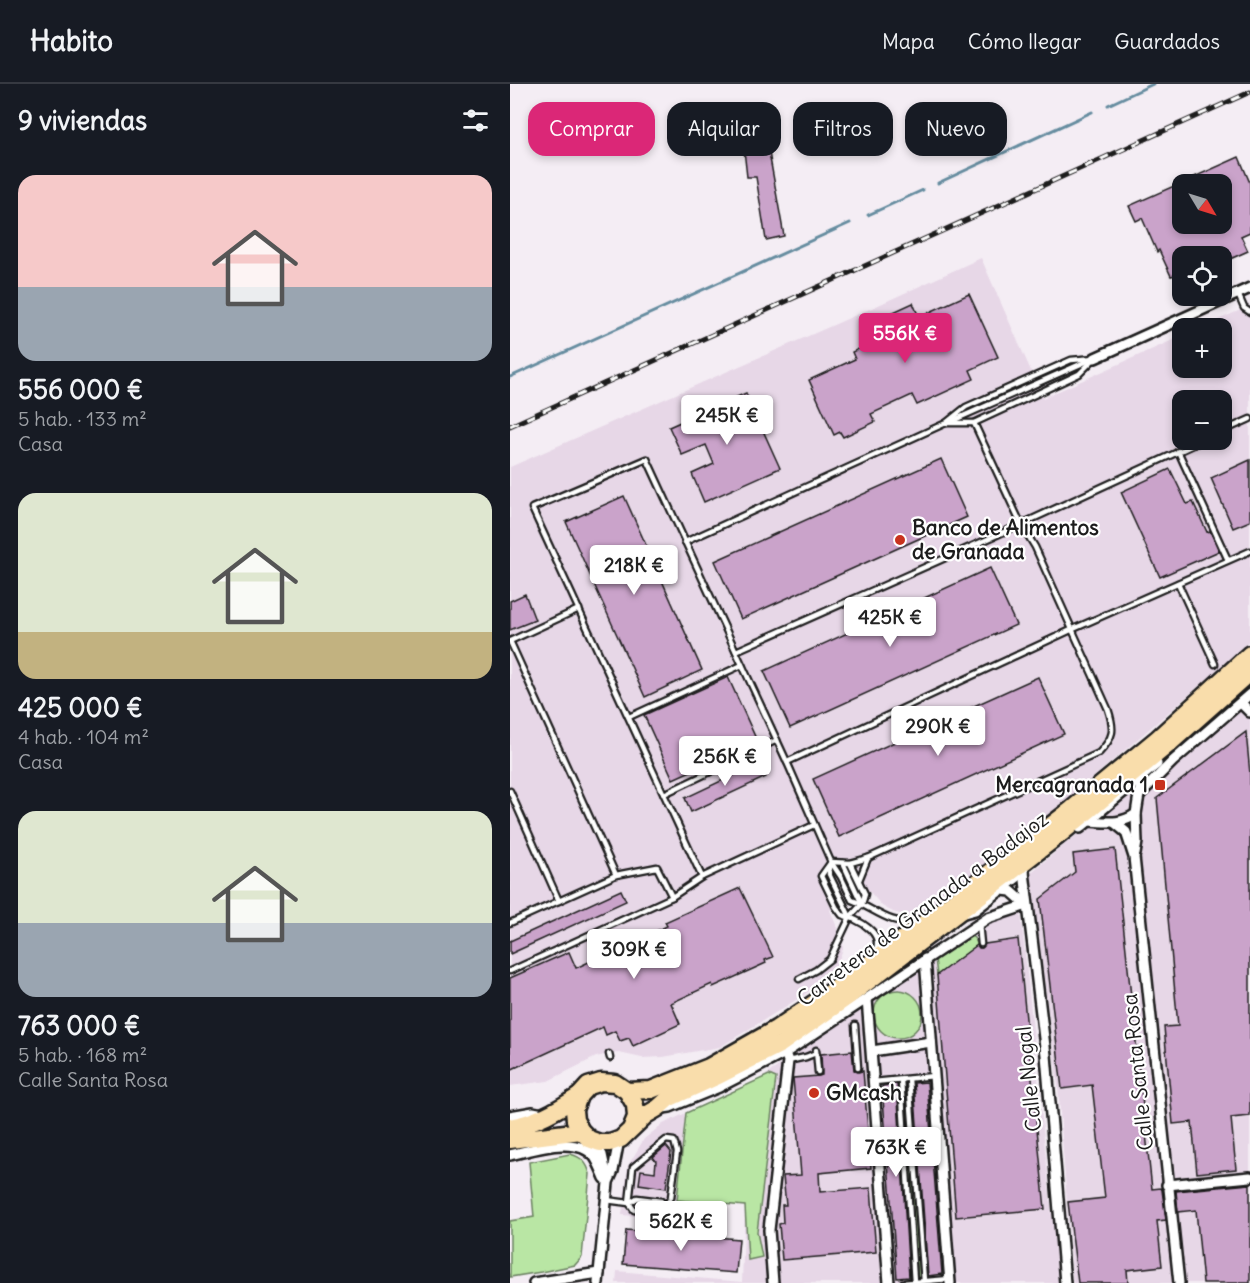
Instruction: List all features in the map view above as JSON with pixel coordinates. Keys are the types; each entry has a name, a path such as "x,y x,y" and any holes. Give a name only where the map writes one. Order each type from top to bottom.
{"highway":[{"name":"Carretera de Granada a Badajoz","path":"627,1091 651,1090 709,1067 776,1029 834,990 930,919 1072,808 1141,752 1250,654"},
{"name":"Carretera de Granada a Badajoz","path":"625,1135 646,1115 668,1099 781,1044 852,994 1058,836 1169,744 1250,672"},
{"path":"510,1127 549,1115 579,1096 588,1086 601,1082 615,1083 627,1091 635,1105 636,1117 625,1135 610,1143 600,1143 581,1134 510,1140"},
{"path":"579,1096 574,1110 575,1120 581,1134"}],"street":[{"path":"1095,358 1250,288"},
{"path":"1140,794 1173,761 1250,694"},
{"path":"1240,703 1250,712"},
{"path":"956,915 975,910 1089,821 1156,765 1169,744"},
{"name":"Calle Santa Rosa","path":"1134,857 1137,842 1136,814 1140,794 1139,780"},
{"path":"1089,821 1115,823 1129,820 1136,814"},
{"name":"Calle Santa Rosa","path":"1115,823 1125,832 1134,857 1179,1283"},
{"name":"Calle Nogal","path":"1024,872 1046,1055 1065,1283"},
{"path":"1002,890 1011,891 1027,905"},
{"path":"658,1108 670,1107 787,1057 867,999 988,918 1027,905"},
{"path":"925,959 950,1281"},
{"path":"867,999 889,1283"},
{"path":"872,1051 931,1042"},
{"path":"773,1283 769,1230 787,1057"},
{"path":"510,1116 533,1112 549,1115"},
{"path":"510,1149 581,1134 602,1155 608,1183"},
{"path":"534,1283 599,1278 608,1183 625,1135"},
{"path":"510,1155 566,1144 583,1148 594,1157 608,1183"},
{"path":"1167,1185 1250,1178"}],"lane":[{"path":"1238,294 1244,308 1250,312"},
{"path":"946,423 974,423 1079,374 1095,358"},
{"path":"685,542 1095,358"},
{"path":"946,423 966,407 1071,360 1095,358"},
{"path":"1232,427 1250,419"},
{"path":"831,862 850,863 868,858 1099,753 1109,743 1113,732 1108,710 1035,548 1021,524 974,423"},
{"path":"736,651 1178,451 1228,560"},
{"path":"702,877 532,508 646,459 777,740 831,862 852,900 888,919 909,923 930,919"},
{"path":"787,762 1071,630 1250,551"},
{"path":"1178,583 1215,664"},
{"path":"579,609 510,641 616,874"},
{"path":"629,717 742,665"},
{"path":"664,794 777,740"},
{"path":"510,791 559,901"},
{"path":"510,970 672,897 702,877 814,825"},
{"path":"859,880 868,858"},
{"path":"831,862 829,874 850,917 870,929 877,939 876,949 863,969"},
{"path":"843,863 862,904"},
{"path":"799,979 816,970 830,958 850,917 862,904 865,894 850,863"},
{"path":"510,923 616,874 657,867 672,897"},
{"path":"979,924 981,944"},
{"path":"855,1025 858,1068"},
{"path":"787,1057 806,1057 816,1051 818,1072"},
{"path":"874,1082 934,1076"},
{"path":"909,1079 924,1281"},
{"path":"901,1080 914,1282"},
{"path":"666,1140 674,1141 677,1152 671,1197 665,1208 660,1212 634,1210 629,1203 633,1167 666,1140"},
{"path":"606,1200 629,1203 637,1198 661,1202 677,1219"},
{"path":"903,1283 950,1281"}],"shaded area":[{"path":"981,258 1043,398 1172,340 1172,378 1232,378 1232,318 1222,318 1250,306 1250,640 1073,795 923,912 907,916 893,912 882,906 870,892 830,910 842,940 843,949 829,977 720,1047 663,1057 642,1058 619,1053 609,1054 596,1057 548,1081 510,1086 510,467"},
{"path":"1250,685 1250,1283 1073,1283 1058,1086 1029,874 1199,734"},
{"path":"1021,914 1059,1283 616,1283 617,1271 742,1282 745,1206 760,1079 969,932 992,921"},
{"path":"686,1113 674,1219 622,1215 628,1166 644,1139 663,1124"}],"green space":[{"path":"971,936 978,945 937,975 935,959"},
{"path":"898,990 915,997 922,1014 915,1031 898,1038 881,1031 874,1014 881,997"},
{"path":"769,1075 776,1078 757,1232 762,1257 748,1260 745,1206 677,1200 686,1113"},
{"path":"906,1113 908,1113 920,1277 918,1277"},
{"path":"570,1154 583,1161 590,1174 582,1257 575,1265 510,1277 510,1221 534,1217 529,1162"}],"building":[{"path":"745,156 770,156 784,236 766,240 756,177 747,177"},
{"path":"1239,157 1250,183 1250,232 1241,236 1248,251 1232,258 1232,246 1172,246 1171,276 1142,218 1136,221 1129,206 1172,187 1172,234 1232,234 1232,174 1201,174"},
{"path":"969,294 998,357 970,370 974,379 917,405 912,395 871,414 875,422 843,437 840,432 834,435 809,380 855,359 852,352 886,336 878,319 913,303 919,317"},
{"path":"746,393 780,468 704,502 692,474 714,464 706,445 682,455 669,427"},
{"path":"941,459 967,517 741,619 715,561"},
{"path":"1250,460 1250,521 1233,528 1211,478"},
{"path":"1170,469 1187,504 1193,502 1219,551 1160,577 1121,492"},
{"path":"624,496 702,670 645,697 566,522"},
{"path":"990,568 1016,625 790,728 764,671"},
{"path":"525,594 535,620 510,630 510,601"},
{"path":"728,677 757,741 673,779 644,715"},
{"path":"1038,677 1064,734 839,837 813,779"},
{"path":"1246,732 1250,774 1250,1116 1231,1118 1236,1169 1197,1173 1192,1122 1173,1124 1164,1027 1178,1026 1157,798"},
{"path":"759,763 766,777 691,812 685,798"},
{"path":"1115,849 1152,1189 1161,1188 1162,1190 1166,1220 1157,1221 1162,1266 1127,1270 1128,1283 1078,1283 1068,1202 1105,1198 1092,1085 1062,1089 1040,899 1075,872 1073,854"},
{"path":"740,888 773,957 765,960 766,963 671,1003 680,1024 633,1046 629,1038 620,1041 615,1031 606,1035 603,1027 510,1070 510,978 569,952 576,968 667,926 665,922"},
{"path":"621,890 626,901 510,954 510,941"},
{"path":"1018,939 1045,1209 956,1217 937,975 977,945 982,948 985,944"},
{"path":"852,1051 854,1070 863,1071 871,1168 819,1173 820,1192 871,1188 876,1252 782,1260 779,1224 783,1223 782,1205 786,1205 783,1176 801,1175 793,1078 822,1075 821,1054"},
{"path":"927,1082 942,1274 928,1276 914,1083"},
{"path":"897,1084 909,1277 897,1278 882,1086"},
{"path":"666,1146 671,1152 666,1188 639,1184 641,1170 655,1172 656,1161 653,1157"},
{"path":"1250,1184 1250,1283 1203,1283 1196,1210 1178,1212 1176,1191"},
{"path":"626,1230 739,1239 736,1273 623,1264"}],"waterway":[{"path":"1108,105 1153,84"},
{"path":"938,183 1092,112"},
{"path":"868,215 923,190"},
{"path":"510,377 850,223"}],"railway":[{"path":"510,426 1250,92"}],"place":[{"name":"Banco de Alimentos de Granada","path":"900,540"},
{"name":"Mercagranada 1","path":"1160,785"},
{"name":"GMcash","path":"814,1093"}]}
